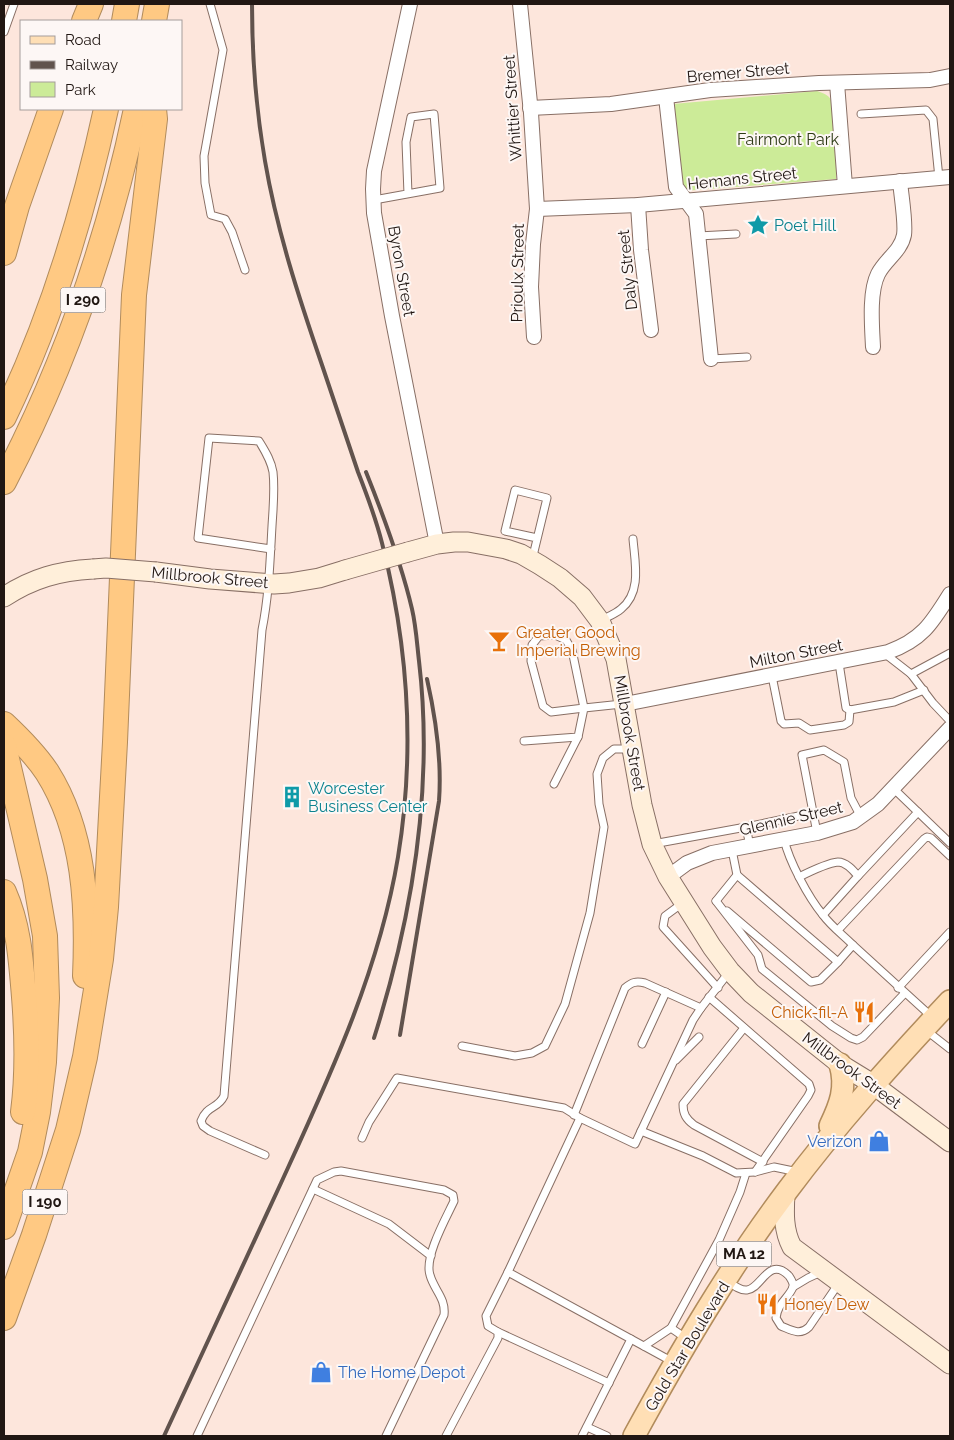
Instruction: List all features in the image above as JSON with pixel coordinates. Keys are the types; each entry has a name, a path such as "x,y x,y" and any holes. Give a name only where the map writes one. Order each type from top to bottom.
{"highway":[{"path":"84,20 91,4"},
{"path":"124,20 127,4"},
{"path":"154,20 157,4"},
{"path":"4,252 25,181 52,110"},
{"name":"I 290","path":"4,417 33,352 55,291 84,198 106,110"},
{"name":"I 290","path":"4,482 38,415 74,326 114,202 136,110"},
{"path":"80,1085 97,989 106,907 134,295 155,119 154,110"},
{"path":"4,724 28,748 46,772 67,814 77,849 84,888 86,924 80,1085"},
{"path":"4,746 35,879 45,936 47,1006 42,1084 30,1152 4,1227"},
{"path":"4,892 13,914 20,946 26,1034 24,1105 17,1152 4,1207"},
{"name":"I 190","path":"4,1318 51,1187 80,1085"}],"main road":[{"name":"Millbrook Street","path":"4,596 51,574 106,568 269,584 289,583 319,578 437,544 468,542 483,544 506,549 532,560 570,586 582,597 600,621 616,659 642,805 652,844 668,877 712,947 730,971 751,992 840,1064 873,1085 950,1142"},
{"name":"Gold Star Boulevard","path":"634,1436 674,1362 679,1334 726,1280 785,1193 821,1146 873,1085 950,1001"},
{"path":"821,1146 843,1093 840,1064"},
{"path":"785,1193 785,1224 791,1245 950,1364"}],"street":[{"name":"Byron Street","path":"410,4 374,171 374,213 392,316 437,544"},
{"name":"Whittier Street","path":"520,4 537,209"},
{"name":"Bremer Street","path":"530,108 611,104 710,90 837,82 930,80 950,76"},
{"path":"837,82 845,186"},
{"path":"666,97 676,187 696,214 711,359"},
{"name":"Hemans Street","path":"537,209 638,205 945,178"},
{"path":"872,347 872,305 878,275 899,248 904,235 900,181"},
{"name":"Daly Street","path":"638,205 641,250 651,330"},
{"name":"Prioulx Street","path":"534,338 531,287 537,209"},
{"name":"Milton Street","path":"625,704 884,653 908,644 920,636 950,594"},
{"name":"Glennie Street","path":"668,877 697,858 817,833 841,826 861,817 878,804 950,728"}],"lane":[{"path":"4,32 14,4"},
{"path":"210,4 223,50 204,156 205,183 211,215 225,219 232,232 245,270"},
{"path":"861,114 926,110 933,119 945,178"},
{"path":"374,200 408,194 440,188 434,114 411,117 406,142 408,194"},
{"path":"698,236 736,234"},
{"path":"711,359 747,357"},
{"path":"266,1156 210,1132 203,1126 202,1121 208,1110 221,1102 224,1096 262,630 268,603 271,549 273,476 268,456 259,441 209,438 198,538 271,549"},
{"path":"532,560 547,498 515,490 505,531 537,538"},
{"path":"600,621 621,609 630,599 636,585 634,540"},
{"path":"554,784 578,737 584,708 572,650 566,640 555,635 540,636 532,645 531,661 543,706 550,712 584,708 625,704"},
{"path":"884,653 912,674 950,721"},
{"path":"912,674 950,653"},
{"path":"839,663 846,708 850,710 894,702 924,690"},
{"path":"772,676 781,721 784,724 799,723 810,730 844,725 849,722 850,710"},
{"path":"524,741 578,737"},
{"path":"462,1046 515,1056 532,1053 545,1046 566,1004 590,913 604,828 599,804 598,774 603,758 614,749 632,749"},
{"path":"817,833 802,755 824,750 844,762 851,798 861,817"},
{"path":"893,788 950,843"},
{"path":"823,915 918,812"},
{"path":"652,844 813,813"},
{"path":"746,827 750,846"},
{"path":"838,930 927,837 931,838 950,856"},
{"path":"784,839 787,852 799,877 823,915 904,994 950,1049"},
{"path":"732,850 737,875 838,962"},
{"path":"799,877 813,870 838,862 844,864 858,876"},
{"path":"716,901 737,875"},
{"path":"716,901 811,982 820,980 853,945"},
{"path":"716,901 758,955 762,969 832,1026 851,1038 857,1040 863,1037 904,994"},
{"path":"684,902 665,916 663,926 718,988"},
{"path":"898,988 950,932"},
{"path":"362,1138 368,1122 397,1078 564,1108 635,1144 693,1020 730,971"},
{"path":"609,1383 498,1332 488,1326 486,1316 508,1272 577,1116 625,988 631,983 645,982 701,1008"},
{"path":"642,1044 666,992"},
{"path":"710,997 809,1084 811,1090 756,1172"},
{"path":"744,1028 683,1104 683,1110 686,1119 694,1125 763,1162"},
{"path":"673,1063 699,1037"},
{"path":"641,1131 703,1156 736,1173 756,1172 774,1167 801,1172"},
{"path":"197,1436 317,1180 334,1172 341,1171 444,1190 450,1192 454,1200 430,1256 429,1273 443,1300 445,1306 444,1315 386,1436"},
{"path":"644,1346 679,1334 740,1192 746,1173"},
{"path":"313,1189 389,1224 430,1256"},
{"path":"726,1280 740,1289 750,1290 769,1272 779,1270 788,1274 793,1287"},
{"path":"824,1271 793,1287 780,1305 776,1318 781,1326 800,1333 805,1331 840,1283"},
{"path":"508,1272 674,1362"},
{"path":"446,1436 498,1338 498,1332"},
{"path":"582,1436 631,1339"},
{"path":"587,1427 607,1436"}],"green space":[{"name":"Fairmont Park","path":"817,91 828,96 832,103 837,146 836,179 683,191 673,104"}],"railway":[{"path":"164,1436 299,1144 350,1024 378,942 389,900 398,857 406,778 406,699 398,620 391,582 377,525 305,315 276,213 265,161 257,102 252,4"},
{"path":"366,472 386,523 408,591 413,615 423,709 424,757 416,852 409,899 399,946 374,1038"},
{"path":"400,1035 439,801 440,770 438,740 427,679"}],"place":[{"name":"Poet Hill","path":"758,225"},
{"name":"Greater Good Imperial Brewing","path":"499,641"},
{"name":"Worcester Business Center","path":"292,797"},
{"name":"Chick-fil-A","path":"864,1012"},
{"name":"Verizon","path":"879,1141"},
{"name":"Honey Dew","path":"767,1304"},
{"name":"The Home Depot","path":"321,1372"}]}
